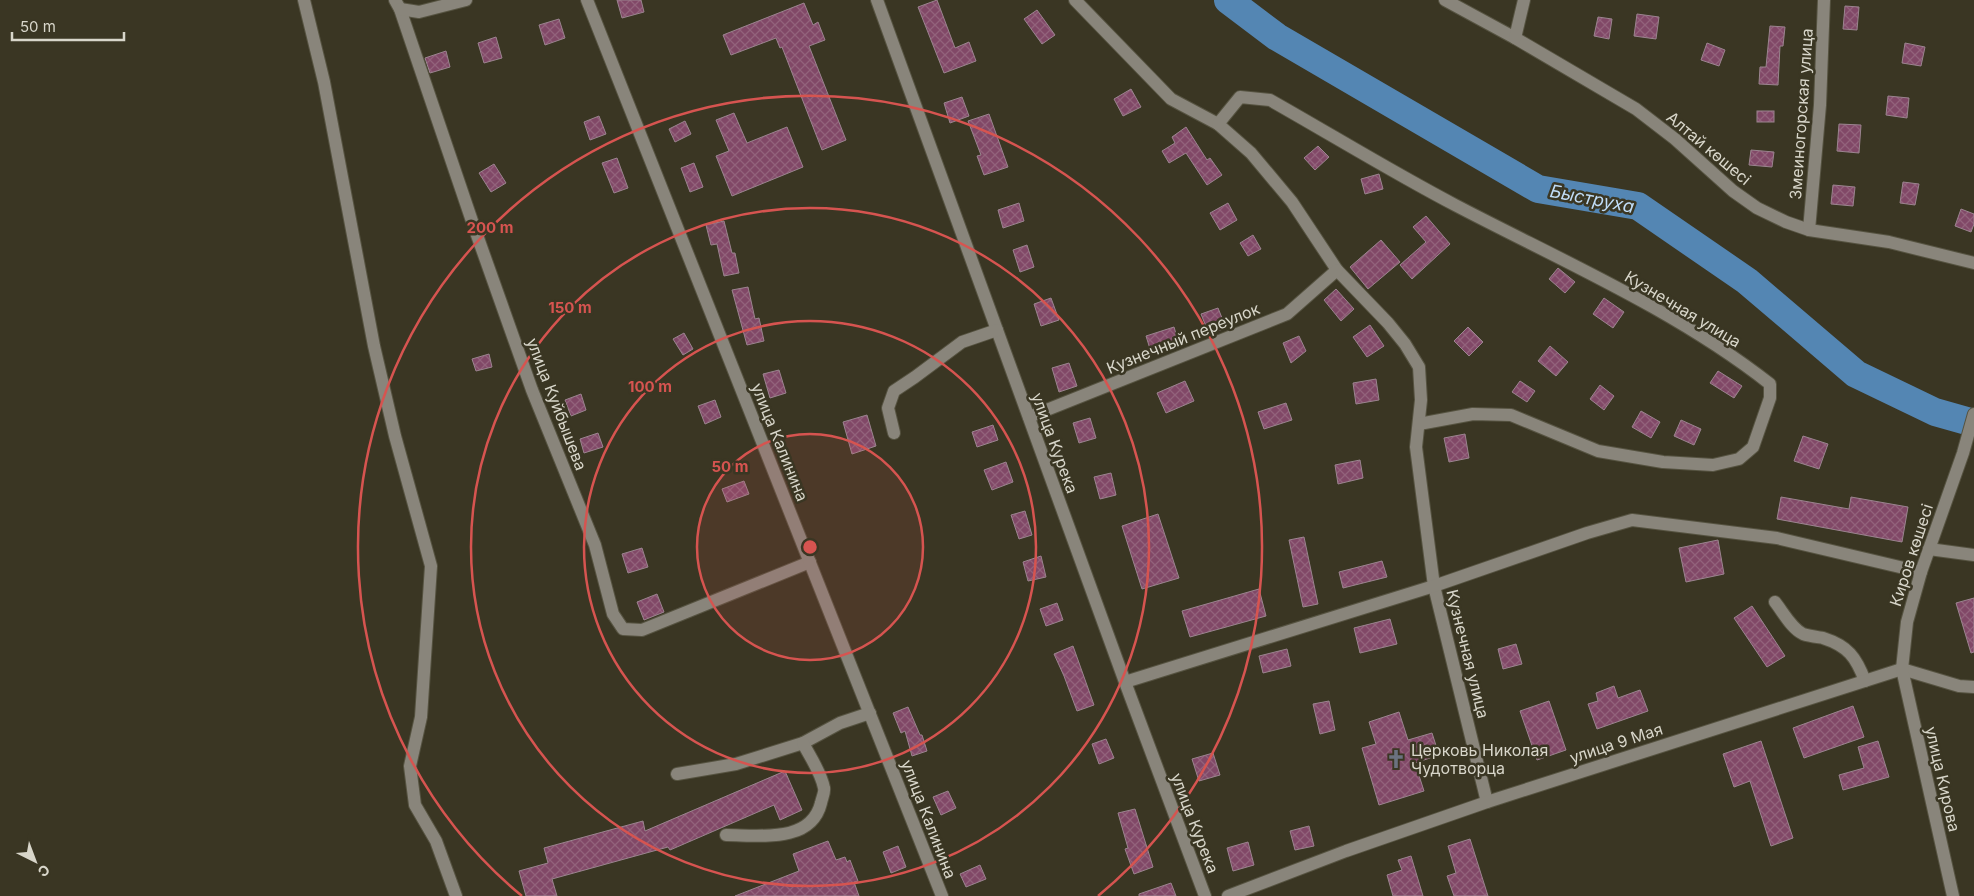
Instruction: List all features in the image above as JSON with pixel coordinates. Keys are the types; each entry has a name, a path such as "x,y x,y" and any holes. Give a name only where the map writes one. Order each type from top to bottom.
{"street":[{"path":"304,0 324,82 376,355 395,436 432,566 421,717 410,766 414,805 436,841 456,896"},
{"path":"397,5 419,12 466,0"},
{"name":"улица Калинина","path":"587,0 942,896"},
{"name":"улица Курека","path":"877,0 1125,682 1205,896"},
{"name":"Кузнечная улица","path":"1075,0 1171,99 1218,124 1251,153 1292,202 1337,270 1388,322 1405,344 1419,367 1421,400 1416,447 1434,586 1487,802"},
{"name":"Алтай көшесі","path":"1445,0 1515,38 1636,109 1675,139 1733,191 1757,208 1786,222 1810,230 1889,242 1974,262"},
{"path":"1515,38 1524,0"},
{"name":"Змеиногорская улица","path":"1810,230 1820,104 1824,0"},
{"name":"улица Куйбышева","path":"397,5 532,390 595,545 614,614 624,629 642,630 810,562"},
{"name":"Кузнечная улица","path":"1218,124 1240,97 1270,100 1454,204 1552,253 1676,321 1754,371 1770,384 1770,398 1753,447 1739,459 1713,466 1664,462 1598,450 1511,415 1473,414 1419,424"},
{"name":"Кузнечный переулок","path":"1029,417 1287,314 1337,270"},
{"path":"894,433 888,408 894,391 962,342 997,330"},
{"name":"Киров көшесі","path":"1902,669 1907,622 1921,572 1974,414"},
{"path":"1125,682 1434,586 1587,533 1632,520 1778,538 1921,572"},
{"path":"1929,549 1974,555"},
{"path":"1775,602 1793,626 1803,634 1836,643 1850,653 1858,662 1865,681"},
{"path":"1902,669 1958,686 1974,688"},
{"name":"улица 9 Мая","path":"1228,896 1346,850 1487,802 1902,669"},
{"name":"улица Кирова","path":"1902,669 1953,896"},
{"path":"677,774 736,764 803,743 840,723 870,713"},
{"path":"726,834 784,834 803,829 819,813 824,790 815,765 803,743"}],"building":[{"path":"617,0 641,0 644,12 622,18"},
{"path":"937,0 955,48 969,42 976,61 944,73 918,7"},
{"path":"804,3 813,25 818,22 825,40 809,46 846,140 822,150 782,47 780,48 776,38 731,55 723,35"},
{"path":"1845,6 1859,7 1857,30 1843,29"},
{"path":"1037,10 1055,35 1042,44 1024,19"},
{"path":"1637,14 1659,17 1656,39 1634,36"},
{"path":"1598,17 1612,19 1609,39 1594,36"},
{"path":"559,19 565,38 545,45 539,25"},
{"path":"1770,26 1785,27 1783,46 1780,46 1778,85 1759,84 1760,67 1766,67"},
{"path":"496,37 502,58 484,63 478,43"},
{"path":"1707,43 1725,50 1719,66 1701,60"},
{"path":"1905,43 1925,47 1921,66 1902,63"},
{"path":"446,51 450,67 430,73 425,58"},
{"path":"1131,89 1141,107 1123,116 1114,99"},
{"path":"1888,96 1909,98 1907,118 1886,115"},
{"path":"962,97 969,116 950,123 944,103"},
{"path":"1757,111 1774,111 1774,122 1757,122"},
{"path":"734,113 747,143 787,127 803,167 732,196 716,156 729,151 716,120"},
{"path":"989,114 1008,167 984,175 977,156 981,155 968,121"},
{"path":"599,116 606,134 590,140 584,122"},
{"path":"685,121 691,134 675,142 669,129"},
{"path":"1839,124 1861,125 1859,153 1837,151"},
{"path":"1186,127 1207,160 1210,158 1222,175 1207,185 1186,153 1169,163 1162,151 1175,143 1172,137"},
{"path":"1318,146 1329,157 1315,170 1304,158"},
{"path":"1751,150 1774,152 1772,167 1749,165"},
{"path":"617,158 628,188 614,193 602,163"},
{"path":"694,163 703,187 690,192 681,168"},
{"path":"494,164 506,183 491,192 479,173"},
{"path":"1379,174 1383,189 1365,194 1361,179"},
{"path":"1903,182 1919,184 1915,205 1900,203"},
{"path":"1833,185 1855,187 1853,206 1831,204"},
{"path":"1019,203 1024,221 1003,228 998,210"},
{"path":"1228,203 1237,220 1220,230 1210,213"},
{"path":"1961,209 1974,214 1974,224 1971,232 1955,226"},
{"path":"1426,216 1450,244 1412,279 1400,265 1426,242 1413,227"},
{"path":"724,221 732,253 735,253 739,273 724,276 717,244 711,245 706,225"},
{"path":"1253,235 1261,249 1248,256 1240,243"},
{"path":"1381,240 1400,262 1368,289 1350,267"},
{"path":"1027,245 1034,267 1020,272 1013,250"},
{"path":"1558,268 1575,282 1565,293 1549,279"},
{"path":"748,287 755,319 759,318 764,341 747,345 732,290"},
{"path":"1336,289 1354,309 1341,321 1324,300"},
{"path":"1051,298 1059,320 1041,326 1034,304"},
{"path":"1604,298 1624,312 1613,328 1593,314"},
{"path":"1218,308 1226,328 1209,334 1201,314"},
{"path":"1370,325 1384,346 1367,357 1353,337"},
{"path":"1174,327 1179,344 1151,352 1146,336"},
{"path":"1468,327 1483,342 1469,356 1454,341"},
{"path":"684,333 693,349 683,355 673,339"},
{"path":"1299,336 1306,351 1291,363 1283,343"},
{"path":"1550,346 1568,362 1556,376 1538,361"},
{"path":"489,354 492,367 476,371 472,359"},
{"path":"1069,363 1077,386 1059,392 1052,368"},
{"path":"779,370 786,393 770,398 763,374"},
{"path":"1718,371 1742,386 1734,398 1710,383"},
{"path":"1376,379 1379,400 1356,404 1353,383"},
{"path":"1185,381 1194,401 1166,413 1157,393"},
{"path":"1520,381 1535,391 1527,402 1512,392"},
{"path":"1600,385 1614,396 1604,410 1590,399"},
{"path":"581,394 586,410 571,416 565,400"},
{"path":"715,400 721,417 705,424 698,406"},
{"path":"1286,403 1292,420 1264,429 1258,412"},
{"path":"1641,411 1660,422 1651,438 1632,427"},
{"path":"867,415 876,446 852,454 843,422"},
{"path":"1090,418 1096,438 1079,443 1073,423"},
{"path":"1681,420 1701,429 1694,445 1674,436"},
{"path":"993,425 998,440 977,447 972,432"},
{"path":"598,433 603,447 584,453 580,439"},
{"path":"1465,434 1469,458 1449,462 1444,438"},
{"path":"1803,436 1828,444 1819,469 1794,461"},
{"path":"1360,460 1363,478 1338,484 1335,465"},
{"path":"1006,462 1013,482 992,490 984,470"},
{"path":"1111,473 1116,495 1100,499 1094,477"},
{"path":"744,481 749,494 727,502 722,489"},
{"path":"1781,497 1849,509 1851,497 1908,507 1902,542 1777,519"},
{"path":"1025,511 1032,535 1019,539 1011,515"},
{"path":"1158,514 1179,578 1142,589 1122,526"},
{"path":"1304,537 1318,604 1303,607 1289,540"},
{"path":"1718,540 1724,574 1686,582 1679,548"},
{"path":"642,548 648,567 628,573 622,554"},
{"path":"1041,556 1046,577 1028,581 1023,562"},
{"path":"1382,561 1387,577 1343,588 1339,572"},
{"path":"1259,589 1266,616 1190,637 1182,611"},
{"path":"657,594 664,612 644,620 637,602"},
{"path":"1974,598 1974,652 1971,653 1956,603"},
{"path":"1057,603 1063,620 1046,626 1040,609"},
{"path":"1752,606 1785,656 1767,667 1734,618"},
{"path":"1390,619 1397,644 1360,653 1354,628"},
{"path":"1516,644 1522,664 1503,669 1498,649"},
{"path":"1073,646 1094,705 1077,711 1054,654"},
{"path":"1287,649 1291,666 1263,673 1259,656"},
{"path":"1614,686 1618,698 1640,690 1648,711 1597,729 1588,704 1598,701 1596,693"},
{"path":"1329,701 1335,730 1320,734 1313,704"},
{"path":"1549,701 1566,750 1537,760 1520,711"},
{"path":"1853,706 1864,737 1804,758 1793,728"},
{"path":"908,707 920,735 922,735 927,751 912,756 905,731 901,733 893,713"},
{"name":"Церковь Николая Чудотворца","path":"1399,712 1408,740 1432,733 1439,755 1415,763 1424,791 1379,805 1362,748 1376,744 1369,722"},
{"path":"1106,739 1114,758 1099,764 1092,744"},
{"path":"1761,741 1793,838 1771,846 1750,781 1734,787 1723,754"},
{"path":"1878,741 1889,777 1843,790 1839,775 1864,768 1858,747"},
{"path":"1213,753 1220,775 1199,781 1192,759"},
{"path":"785,771 802,810 780,820 774,805 670,850 668,847 552,879 557,896 526,896 519,871 548,863 544,848 643,821 645,831"},
{"path":"948,791 956,808 941,815 933,797"},
{"path":"1135,809 1153,867 1134,874 1125,849 1128,848 1118,813"},
{"path":"1309,826 1314,846 1295,850 1290,831"},
{"path":"1470,839 1488,896 1454,896 1447,876 1456,873 1448,846"},
{"path":"828,841 836,860 845,857 847,862 850,860 858,881 854,882 859,896 735,896 799,871 793,854"},
{"path":"1248,842 1254,865 1233,871 1227,848"},
{"path":"898,846 906,867 891,873 883,852"},
{"path":"1411,856 1423,896 1393,896 1387,875 1402,870 1398,860"},
{"path":"980,865 986,879 966,887 960,874"},
{"path":"1171,883 1176,896 1139,896 1139,894"}],"waterway":[{"name":"Быструха","path":"1228,0 1277,37 1538,189 1638,206 1747,281 1856,374 1935,412 1974,423"}],"place":[{"name":"Церковь Николая Чудотворца","path":"1396,759"}]}
